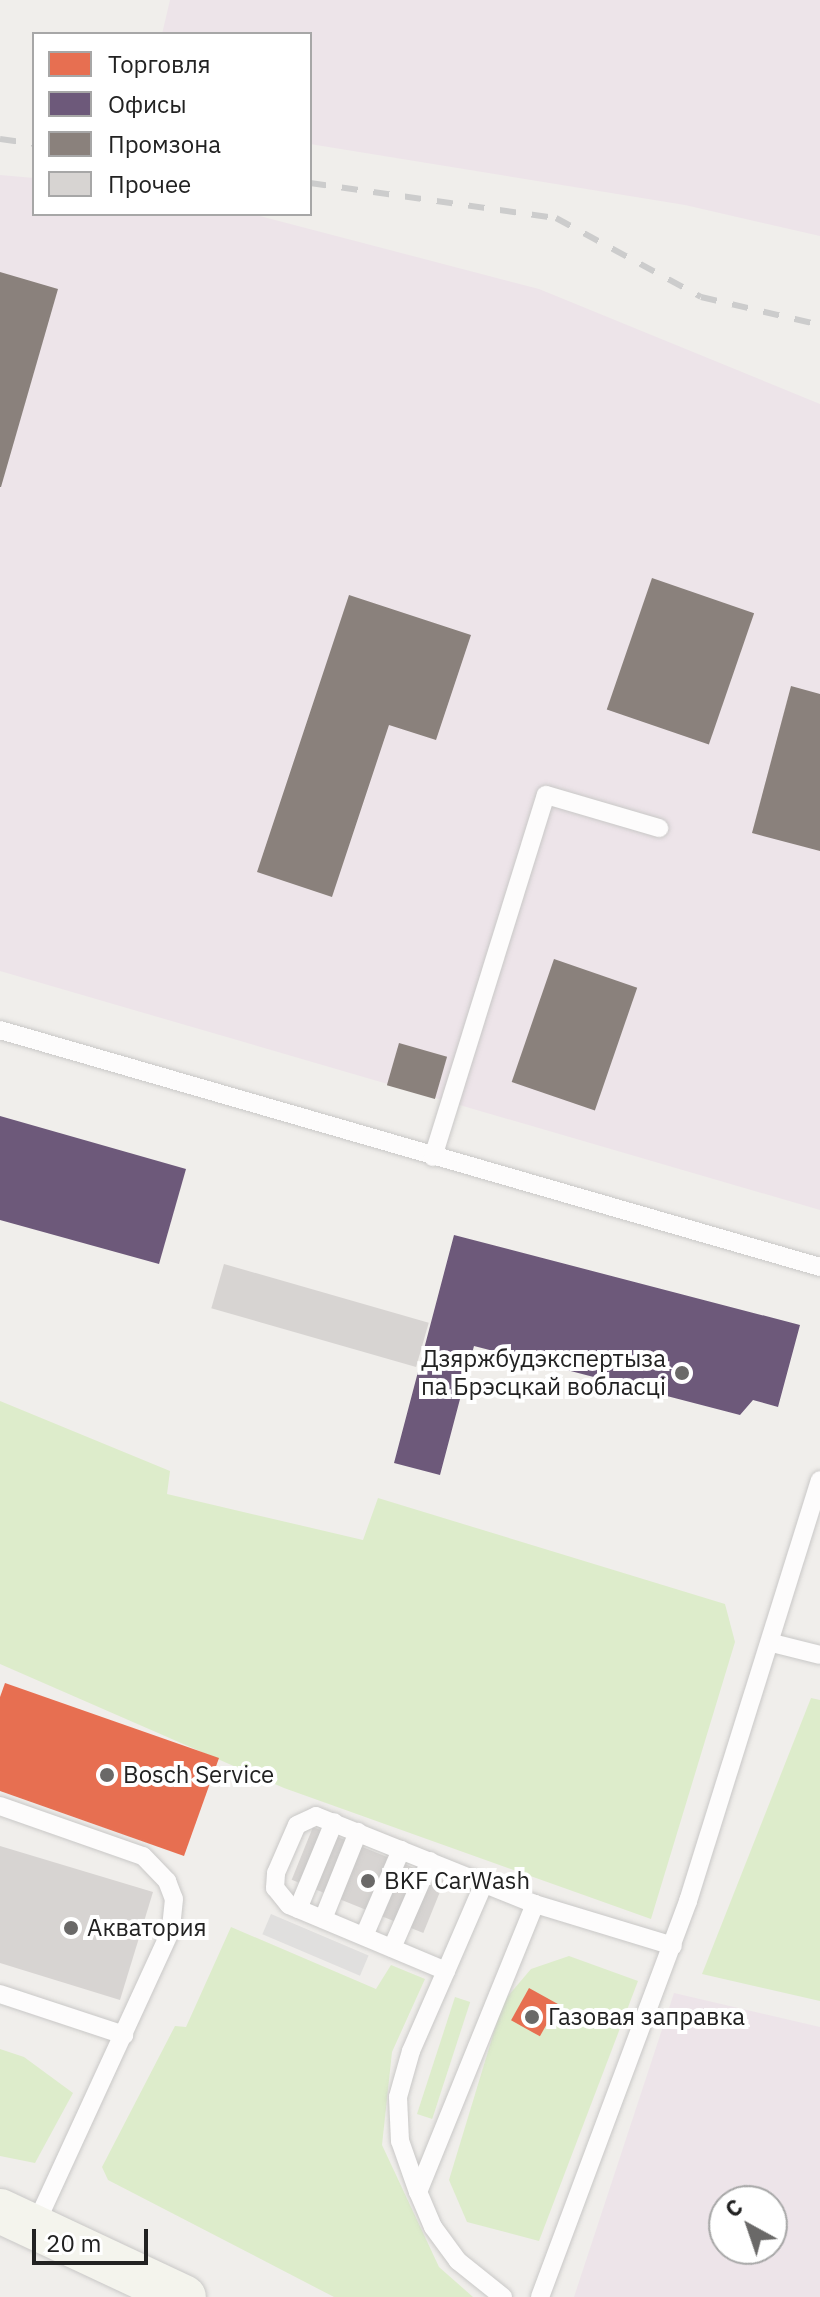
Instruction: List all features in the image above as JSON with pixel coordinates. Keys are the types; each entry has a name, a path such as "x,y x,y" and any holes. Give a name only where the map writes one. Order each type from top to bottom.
{"main road":[{"path":"12,2222 184,2297"}],"lane":[{"path":"433,1157 546,795 659,828"},
{"path":"0,1030 820,1267"},
{"path":"540,2297 673,1946 772,1643 820,1480"},
{"path":"772,1643 820,1655"},
{"path":"0,1806 124,1846 157,1867 174,1899 171,1930 124,2035 12,2222"},
{"path":"446,1971 298,1909 278,1895 276,1873 297,1825 316,1816 535,1904 673,1946"},
{"path":"298,1909 334,1822"},
{"path":"323,1919 358,1832"},
{"path":"364,1936 401,1850"},
{"path":"392,1948 430,1861"},
{"path":"484,1883 411,2051 398,2097 400,2141 433,2227 458,2261 503,2297"},
{"path":"418,2192 535,1904"},
{"path":"0,1994 124,2035"}],"shaded area":[{"path":"170,0 820,0 820,236 685,205 312,144 312,32 162,32"},
{"path":"0,175 32,178 32,216 260,216 539,289 820,404 820,1210 0,971"},
{"path":"271,1914 369,1955 360,1976 262,1934"},
{"path":"674,1993 820,2027 820,2297 574,2297"}],"green space":[{"path":"0,1401 170,1471 167,1494 363,1540 378,1498 725,1604 735,1642 651,1919 284,1788 0,1664"},
{"path":"811,1698 820,1700 820,2001 702,1974"},
{"path":"231,1927 376,1989 391,1965 425,1979 392,2052 382,2145 439,2267 473,2297 334,2297 108,2180 102,2167 175,2026 186,2027"},
{"path":"569,1956 638,1981 539,2241 467,2222 449,2180 503,2002 531,1969"},
{"path":"455,1997 470,2002 432,2119 417,2114"},
{"path":"0,2049 24,2057 73,2093 35,2163 0,2156"}],"building: Торговля":[{"name":"Bosch Service","path":"5,1683 219,1758 184,1856 0,1791 0,1697"},
{"path":"529,1988 558,2004 540,2036 511,2020"}],"building: Офисы":[{"path":"0,1116 186,1169 159,1264 0,1220"},
{"name":"Дзяржбудэкспертыза па Брэсцкай вобласці","path":"454,1235 800,1325 778,1407 753,1400 740,1415 474,1346 440,1475 394,1463"}],"building: Промзона":[{"path":"0,272 58,289 1,487 0,487"},
{"path":"652,578 754,613 709,745 607,709"},
{"path":"349,595 471,635 436,740 389,725 332,897 257,872"},
{"path":"791,686 820,694 820,851 752,833"},
{"path":"554,959 637,988 595,1111 512,1082"},
{"path":"399,1043 447,1057 435,1099 387,1085"}],"building: Прочее":[{"path":"224,1264 429,1323 416,1367 211,1308"},
{"name":"BKF CarWash","path":"313,1827 445,1880 423,1933 292,1880"},
{"name":"Акватория","path":"0,1846 153,1892 120,2000 0,1963"}],"railway":[{"path":"0,139 32,144"},
{"path":"312,183 556,218 701,297 820,325"}],"place":[{"name":"Дзяржбудэкспертыза па Брэсцкай вобласці","path":"682,1373"},
{"name":"Bosch Service","path":"107,1775"},
{"name":"BKF CarWash","path":"368,1881"},
{"name":"Акватория","path":"71,1928"},
{"name":"Газовая заправка","path":"532,2017"}]}
